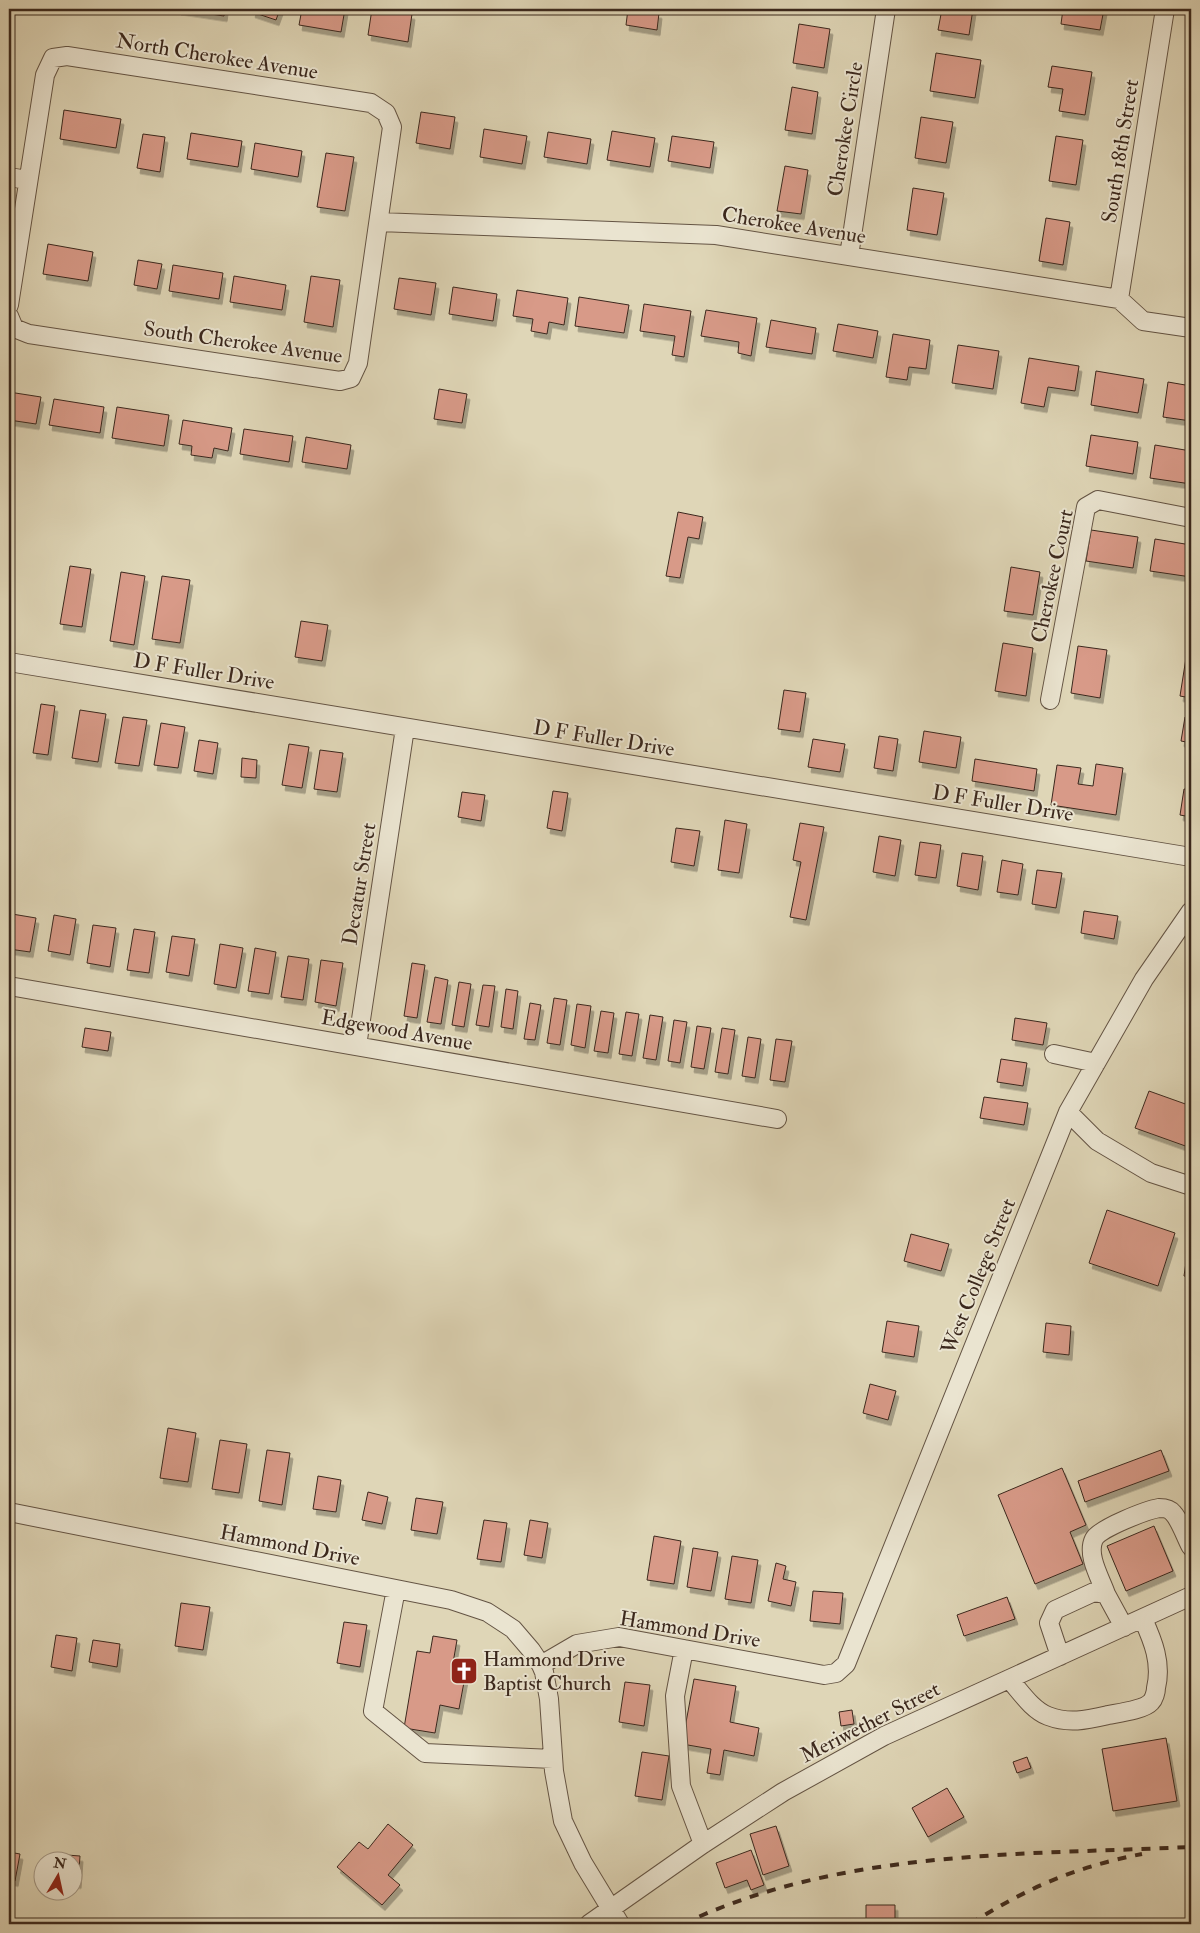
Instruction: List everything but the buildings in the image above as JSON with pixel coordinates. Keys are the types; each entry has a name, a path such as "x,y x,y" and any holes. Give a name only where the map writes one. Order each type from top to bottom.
{"street":[{"name":"Cherokee Circle","path":"849,256 886,9"},
{"name":"South 18th Street","path":"1119,299 1165,9"},
{"name":"North Cherokee Avenue","path":"28,180 45,76 53,58 67,56 371,103 386,113 392,127 379,222"},
{"path":"9,177 28,180 9,305"},
{"name":"Cherokee Avenue","path":"379,222 716,235 1119,299"},
{"name":"South Cherokee Avenue","path":"9,316 14,328 29,334 340,381 351,378 358,363 379,222"},
{"path":"1119,299 1143,321 1191,328"},
{"name":"Cherokee Court","path":"1050,700 1086,507 1098,500 1191,518"},
{"name":"D F Fuller Drive","path":"9,662 1191,857"},
{"name":"Decatur Street","path":"357,1046 405,728"},
{"name":"West College Street","path":"836,1673 846,1664 1068,1112 1144,979 1191,911"},
{"name":"Edgewood Avenue","path":"9,986 777,1119"},
{"path":"1054,1054 1096,1063"},
{"path":"1068,1112 1097,1140 1143,1169 1191,1186"},
{"path":"1124,1627 1106,1594 1092,1555 1094,1539 1101,1532 1147,1512 1166,1509 1173,1513 1191,1547"},
{"name":"Hammond Drive","path":"9,1512 452,1600 487,1612 513,1629 531,1650 544,1672 549,1698 553,1759 563,1821 584,1863 620,1924"},
{"path":"396,1588 374,1711 426,1753 553,1759"},
{"path":"1060,1656 1049,1624 1055,1610 1094,1592 1106,1594"},
{"name":"Meriwether Street","path":"589,1924 703,1844 783,1792 884,1736 1191,1596"},
{"path":"1009,1679 1034,1707 1046,1716 1078,1722 1141,1708 1151,1702 1156,1693 1159,1676 1159,1666 1152,1637 1143,1618"},
{"name":"Hammond Drive","path":"541,1665 577,1644 619,1636 824,1676 836,1673"},
{"path":"684,1649 674,1696 680,1786 703,1844"}],"railway":[{"path":"683,1924 743,1899 805,1881 868,1869 932,1860 997,1855 1191,1847"},
{"path":"970,1924 1011,1900 1052,1880 1095,1865 1142,1854"}],"place":[{"name":"Hammond Drive Baptist Church","path":"464,1671"}]}
